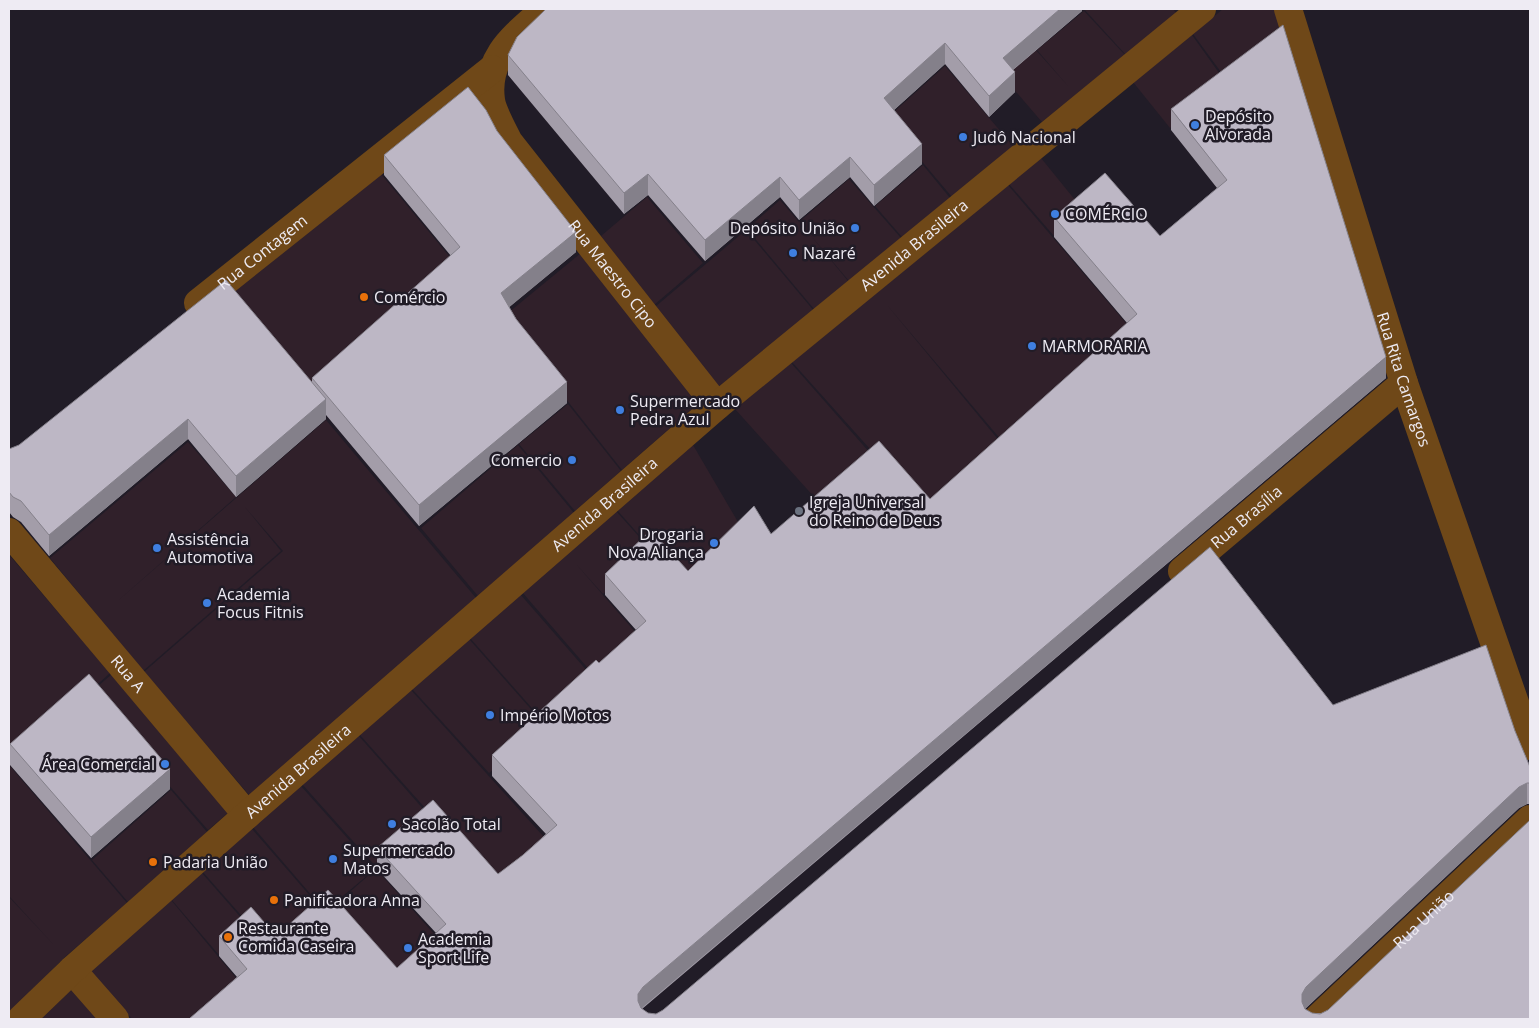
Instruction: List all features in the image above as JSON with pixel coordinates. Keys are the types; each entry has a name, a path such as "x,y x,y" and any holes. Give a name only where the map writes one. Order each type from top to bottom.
{"street":[{"name":"Rua Contagem","path":"180,317 492,69 507,44 545,9"},
{"name":"Avenida Brasileira","path":"21,1019 72,970 247,815 717,406 1202,9"},
{"name":"Rua Rita Camargos","path":"1288,9 1404,383 1530,746"},
{"name":"Rua Contagem","path":"492,69 491,101 509,142"},
{"name":"Rua Maestro Cipo","path":"509,142 717,406"},
{"name":"Rua Brasília","path":"1161,589 1404,383"},
{"name":"Rua A","path":"9,532 247,815"},
{"name":"Rua União","path":"1317,1019 1530,819"},
{"path":"72,970 115,1019"}],"shaded area":[{"path":"1084,9 1173,9 1176,13 1126,55"},
{"path":"1223,9 1274,9 1285,41 1229,83 1193,34"},
{"path":"1084,11 1125,55 1042,122 986,57 1018,30 1068,86 1037,50"},
{"path":"1192,35 1227,84 1170,128 1133,82"},
{"path":"945,66 1013,146 952,197 886,119"},
{"path":"1041,158 1084,211 1054,236 1009,184"},
{"path":"923,165 950,198 902,237 875,206"},
{"path":"381,174 459,268 309,397 225,298"},
{"path":"849,179 901,238 849,281 807,231 848,281 814,309 747,229 780,200 799,222"},
{"path":"1008,185 1136,335 1008,448 887,305 1006,449 931,517 792,362"},
{"path":"647,197 703,263 654,305 601,236"},
{"path":"746,230 814,311 718,387 655,307"},
{"path":"581,253 699,403 622,470 502,318"},
{"path":"791,363 877,461 824,508 735,409"},
{"path":"568,404 621,471 575,511 519,444"},
{"path":"326,420 476,598 250,796 144,672 283,551 244,506 281,551 143,671 50,558 188,442 236,497 113,605"},
{"path":"518,445 574,513 478,596 421,528"},
{"path":"693,445 745,534 688,590 617,510"},
{"path":"616,511 651,550 603,594 576,564 643,641 599,681 522,592"},
{"path":"9,557 110,673 9,764"},
{"path":"520,594 595,680 546,724 470,638"},
{"path":"469,639 545,725 489,773 412,689"},
{"path":"112,674 228,813 208,830 89,694"},
{"path":"411,690 553,847 501,893 360,735"},
{"path":"358,735 432,819 377,868 302,784"},
{"path":"9,765 127,903 65,957 9,1013 9,897 54,945 9,896"},
{"path":"300,785 375,869 325,911 253,827"},
{"path":"171,790 207,832 128,902 92,860"},
{"path":"252,829 324,912 276,955 202,871"},
{"path":"376,869 444,945 397,987 329,910"},
{"path":"201,872 250,928 219,955 171,899"},
{"path":"171,900 246,990 211,1019 132,1019 89,970"},
{"path":"71,990 97,1019 41,1019"}],"building":[{"path":"546,9 1060,9 1003,58 1015,72 989,96 945,43 884,98 922,144 874,185 850,157 799,200 780,177 705,240 648,174 624,193 508,55 517,37"},
{"path":"1283,25 1386,357 643,987 638,994 638,1001 641,1008 648,1013 656,1014 663,1010 1210,547 1333,705 1486,645 1515,731 1530,767 1530,783 1519,787 1306,987 1302,994 1302,1002 1305,1009 1312,1013 1320,1014 1328,1010 1530,820 1530,1019 189,1019 247,969 219,936 251,907 276,936 328,890 397,968 446,924 377,848 433,800 498,874 557,825 492,755 596,660 599,663 646,621 605,574 651,530 688,571 754,506 771,534 879,441 930,499 1137,314 1054,217 1105,173 1160,236 1227,180 1171,109"},
{"path":"468,87 486,110 497,131 576,232 501,293 516,319 567,382 419,505 312,378 460,247 384,155"},
{"path":"226,280 326,399 236,476 188,419 49,535 21,501 13,497 9,492 9,449 19,445"},
{"path":"89,674 170,769 91,837 10,744"}],"place":[{"name":"Depósito Alvorada","path":"1195,125"},
{"name":"Judô Nacional","path":"963,137"},
{"name":"COMÉRCIO","path":"1055,214"},
{"name":"Depósito União","path":"855,228"},
{"name":"Nazaré","path":"793,253"},
{"name":"Comércio","path":"364,297"},
{"name":"MARMORARIA","path":"1032,346"},
{"name":"Supermercado Pedra Azul","path":"620,410"},
{"name":"Comercio","path":"572,460"},
{"name":"Igreja Universal do Reino de Deus","path":"799,511"},
{"name":"Drogaria Nova Aliança","path":"714,543"},
{"name":"Assistência Automotiva","path":"157,548"},
{"name":"Academia Focus Fitnis","path":"207,603"},
{"name":"Império Motos","path":"490,715"},
{"name":"Área Comercial","path":"165,764"},
{"name":"Sacolão Total","path":"392,824"},
{"name":"Supermercado Matos","path":"333,859"},
{"name":"Padaria União","path":"153,862"},
{"name":"Panificadora Anna","path":"274,900"},
{"name":"Restaurante Comida Caseira","path":"228,937"},
{"name":"Academia Sport Life","path":"408,948"}]}
